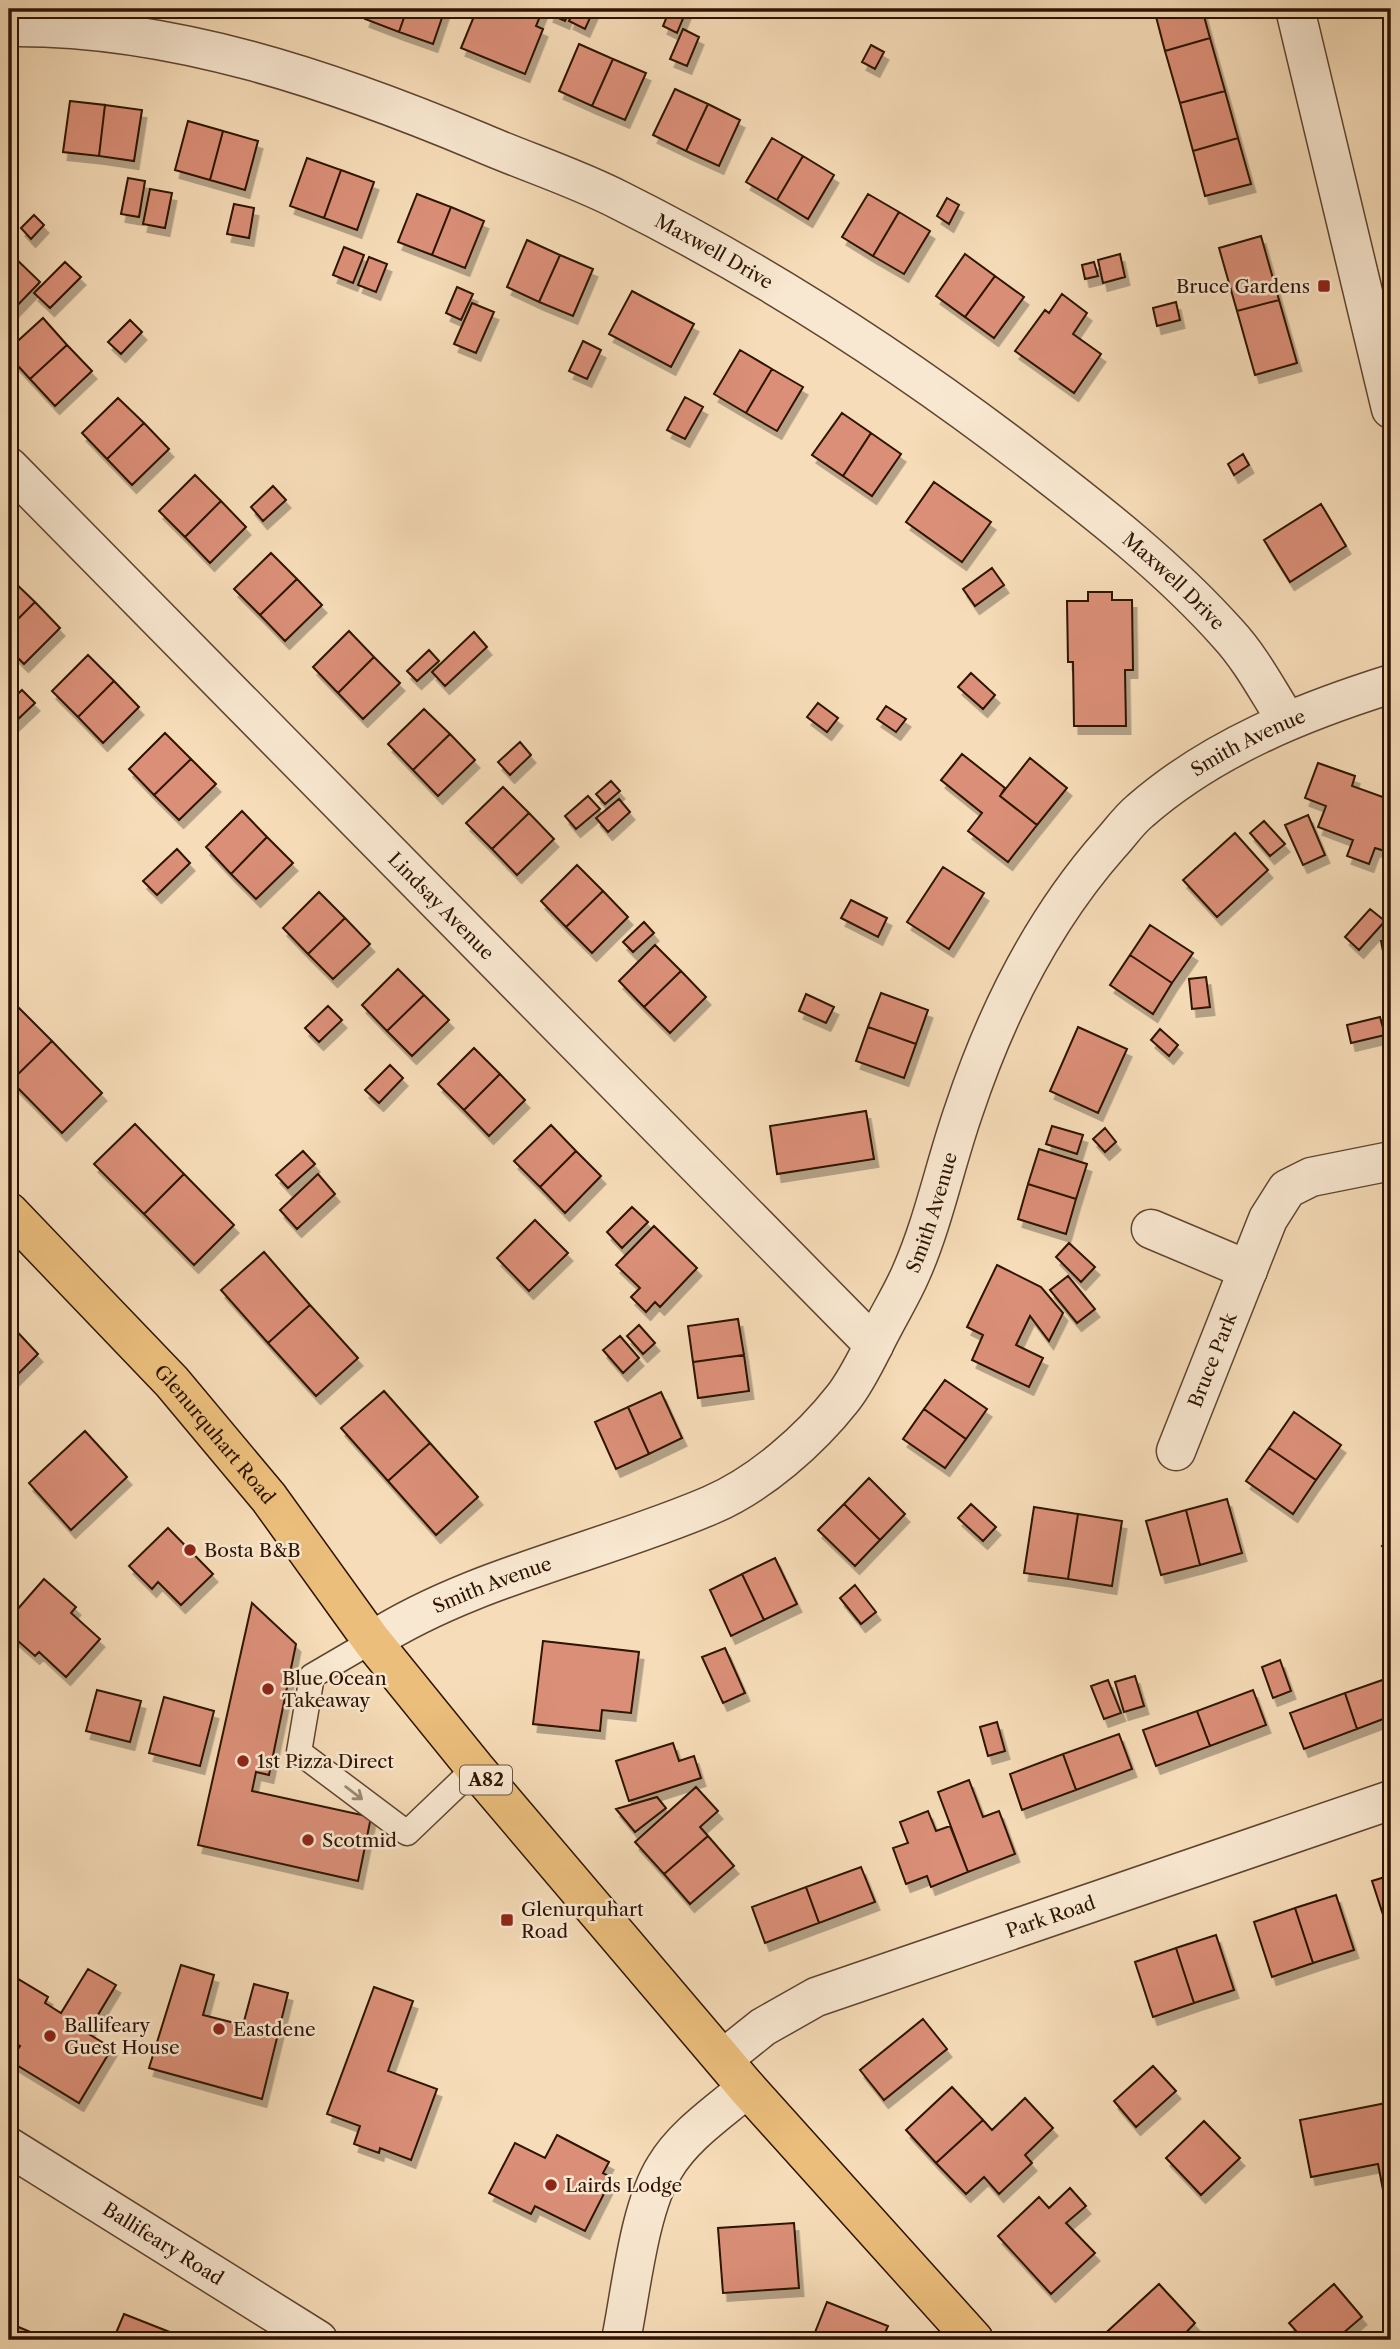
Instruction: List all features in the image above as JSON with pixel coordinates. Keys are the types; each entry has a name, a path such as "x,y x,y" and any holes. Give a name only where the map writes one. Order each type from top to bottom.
{"highway":[{"name":"Glenurquhart Road","path":"9,1212 172,1382 269,1498 372,1641 475,1768 747,2088 974,2340"}],"street":[{"path":"1295,9 1391,409"},
{"name":"Maxwell Drive","path":"9,27 89,31 170,42 301,75 410,113 615,198 726,256 795,296 909,371 1001,437 1133,542 1231,636 1287,721"},
{"name":"Lindsay Avenue","path":"9,467 874,1345"},
{"name":"Smith Avenue","path":"372,1641 398,1625 456,1598 713,1504 761,1476 809,1434 844,1397 911,1273 939,1194 963,1111 989,1043 1027,964 1076,883 1139,812 1211,759 1287,721 1391,684"},
{"name":"Bruce Park","path":"1176,1451 1268,1219 1287,1189 1311,1177 1391,1161"},
{"path":"1151,1228 1248,1270"},
{"name":"Park Road","path":"723,2059 762,2027 816,1997 1391,1800"},
{"path":"621,2340 648,2210 665,2167 692,2134 747,2088"},
{"name":"Ballifeary Road","path":"9,2147 318,2340"}],"lane":[{"path":"372,1641 312,1676 299,1752 407,1833 475,1768"}],"building":[{"path":"369,9 407,9 399,32 365,19"},
{"path":"407,9 445,9 433,44 399,32"},
{"path":"477,9 492,9 512,17 515,9 543,9 536,26 543,29 525,74 461,48"},
{"path":"551,9 570,9 565,21 549,14"},
{"path":"574,9 594,9 585,29 569,21"},
{"path":"670,9 687,9 677,33 663,26"},
{"path":"1154,9 1202,9 1210,38 1165,51"},
{"path":"683,29 699,37 687,66 670,59"},
{"path":"1210,38 1225,91 1180,103 1165,51"},
{"path":"579,44 613,59 592,106 559,91"},
{"path":"871,45 884,52 875,69 862,62"},
{"path":"613,59 646,73 625,120 592,106"},
{"path":"675,89 708,104 686,151 653,135"},
{"path":"1225,91 1238,138 1193,151 1180,103"},
{"path":"70,101 105,105 99,156 63,152"},
{"path":"708,104 740,120 719,166 686,151"},
{"path":"105,105 142,110 134,161 99,156"},
{"path":"188,121 223,131 210,180 175,170"},
{"path":"223,131 258,141 245,190 210,180"},
{"path":"772,138 803,156 777,200 746,182"},
{"path":"1238,138 1251,184 1205,196 1193,151"},
{"path":"803,156 834,175 808,219 777,200"},
{"path":"307,158 341,170 324,218 290,206"},
{"path":"341,170 374,182 357,230 324,218"},
{"path":"128,178 145,181 139,217 121,214"},
{"path":"150,189 172,193 165,228 143,224"},
{"path":"417,194 451,207 432,255 398,242"},
{"path":"868,194 899,212 873,256 842,237"},
{"path":"947,198 959,205 949,224 937,216"},
{"path":"234,204 254,208 249,238 227,234"},
{"path":"451,207 484,221 465,268 432,255"},
{"path":"899,212 930,231 904,274 873,256"},
{"path":"34,215 44,225 31,239 21,228"},
{"path":"1261,236 1279,300 1237,311 1219,248"},
{"path":"527,240 560,255 539,302 507,287"},
{"path":"344,247 364,255 353,283 333,275"},
{"path":"965,254 995,276 965,317 936,296"},
{"path":"1120,254 1125,277 1103,283 1098,260"},
{"path":"12,255 40,282 9,314 9,258"},
{"path":"560,255 593,269 573,316 539,302"},
{"path":"369,257 387,264 376,292 358,285"},
{"path":"65,262 81,277 50,308 34,293"},
{"path":"1094,262 1098,276 1085,279 1082,265"},
{"path":"995,276 1024,297 994,338 965,317"},
{"path":"457,287 473,294 461,320 446,313"},
{"path":"632,291 694,324 671,367 609,334"},
{"path":"1062,294 1087,313 1073,334 1101,354 1074,393 1015,351 1045,310 1049,313"},
{"path":"1279,300 1297,363 1255,375 1237,311"},
{"path":"1176,302 1180,320 1157,326 1153,308"},
{"path":"472,303 494,312 476,353 454,344"},
{"path":"43,318 67,345 30,379 9,356 9,349"},
{"path":"130,320 142,332 121,354 108,342"},
{"path":"583,341 601,350 587,379 569,371"},
{"path":"67,345 92,371 55,406 30,379"},
{"path":"740,350 772,369 746,413 714,394"},
{"path":"772,369 803,387 777,431 746,413"},
{"path":"685,397 703,407 685,439 667,430"},
{"path":"118,398 144,423 107,459 82,433"},
{"path":"842,413 871,433 843,476 812,455"},
{"path":"144,423 169,449 132,485 107,459"},
{"path":"871,433 901,454 872,496 843,476"},
{"path":"1243,454 1249,465 1234,475 1228,464"},
{"path":"195,475 221,501 185,537 159,511"},
{"path":"934,482 991,522 962,562 906,522"},
{"path":"273,486 286,500 263,521 251,507"},
{"path":"221,501 246,527 210,563 185,537"},
{"path":"1321,504 1346,546 1290,582 1264,540"},
{"path":"271,553 297,579 260,615 234,589"},
{"path":"992,568 1004,585 975,606 963,589"},
{"path":"9,577 35,602 9,628"},
{"path":"297,579 322,605 285,641 260,615"},
{"path":"1088,592 1112,592 1112,600 1132,600 1133,670 1125,670 1126,726 1074,726 1073,662 1068,662 1067,601 1088,601"},
{"path":"35,602 60,628 24,664 9,649 9,628"},
{"path":"349,631 374,657 338,693 313,667"},
{"path":"474,632 487,647 445,686 432,672"},
{"path":"429,650 439,661 417,681 407,671"},
{"path":"88,655 114,681 78,717 52,691"},
{"path":"374,657 400,683 363,719 338,693"},
{"path":"971,673 995,695 983,709 958,687"},
{"path":"114,681 139,707 103,743 78,717"},
{"path":"22,690 35,703 13,724 9,719 9,702"},
{"path":"818,703 838,718 827,732 807,717"},
{"path":"886,706 906,719 896,732 877,719"},
{"path":"424,709 450,734 413,770 388,744"},
{"path":"165,733 191,759 154,795 129,769"},
{"path":"450,734 475,760 438,796 413,770"},
{"path":"520,742 531,755 510,775 498,762"},
{"path":"962,754 1005,788 1000,796 1037,825 1008,862 968,831 982,813 941,780"},
{"path":"1030,758 1067,788 1037,825 1000,796"},
{"path":"191,759 216,784 179,820 154,795"},
{"path":"1318,763 1355,776 1352,786 1391,800 1391,835 1385,851 1375,848 1369,864 1347,856 1353,840 1318,827 1326,806 1305,798"},
{"path":"611,781 620,791 605,804 596,794"},
{"path":"503,787 529,813 492,849 466,823"},
{"path":"588,796 600,809 576,829 565,816"},
{"path":"619,799 630,812 608,832 596,818"},
{"path":"242,811 267,837 231,874 206,847"},
{"path":"529,813 554,839 517,875 492,849"},
{"path":"1308,815 1325,855 1303,865 1285,825"},
{"path":"1264,821 1285,844 1270,856 1250,833"},
{"path":"1235,833 1268,870 1217,917 1183,880"},
{"path":"267,837 293,863 256,899 231,874"},
{"path":"177,849 190,863 157,895 143,881"},
{"path":"577,865 603,891 566,927 541,901"},
{"path":"943,867 984,893 949,949 907,922"},
{"path":"603,891 628,917 592,953 566,927"},
{"path":"319,892 345,918 308,954 283,928"},
{"path":"851,900 887,918 878,937 841,918"},
{"path":"1370,909 1385,921 1359,950 1345,937"},
{"path":"345,918 370,944 333,979 308,954"},
{"path":"644,922 654,933 633,952 623,942"},
{"path":"1150,925 1193,953 1172,983 1130,955"},
{"path":"1391,938 1391,975 1388,976 1381,941"},
{"path":"655,945 681,971 644,1007 619,981"},
{"path":"1130,955 1172,983 1153,1014 1110,985"},
{"path":"398,969 424,995 387,1031 362,1005"},
{"path":"681,971 706,997 670,1033 644,1007"},
{"path":"1206,977 1210,1007 1192,1009 1189,979"},
{"path":"881,993 928,1010 916,1044 868,1027"},
{"path":"806,994 834,1007 826,1023 799,1011"},
{"path":"424,995 449,1020 412,1056 387,1031"},
{"path":"9,998 52,1041 11,1081 9,1079"},
{"path":"328,1006 342,1020 319,1042 305,1028"},
{"path":"1380,1017 1385,1035 1351,1043 1347,1025"},
{"path":"868,1027 916,1044 904,1078 856,1061"},
{"path":"1078,1027 1127,1049 1098,1113 1050,1091"},
{"path":"1160,1029 1178,1045 1169,1056 1151,1040"},
{"path":"52,1041 102,1093 62,1133 11,1081"},
{"path":"474,1048 500,1074 464,1110 438,1084"},
{"path":"390,1065 403,1078 379,1103 365,1090"},
{"path":"500,1074 525,1100 489,1136 464,1110"},
{"path":"866,1111 874,1159 777,1174 770,1126"},
{"path":"135,1124 184,1174 144,1214 94,1164"},
{"path":"551,1125 576,1151 540,1187 514,1161"},
{"path":"1052,1126 1083,1135 1077,1154 1046,1144"},
{"path":"1105,1128 1116,1142 1105,1152 1093,1139"},
{"path":"1039,1149 1087,1164 1076,1199 1028,1184"},
{"path":"303,1151 315,1164 288,1188 276,1175"},
{"path":"576,1151 601,1176 565,1213 540,1187"},
{"path":"184,1174 234,1225 194,1265 144,1214"},
{"path":"318,1174 335,1194 297,1229 280,1210"},
{"path":"1028,1184 1076,1199 1066,1234 1018,1219"},
{"path":"632,1207 648,1222 622,1248 607,1232"},
{"path":"535,1220 568,1253 529,1291 497,1258"},
{"path":"654,1226 697,1268 660,1307 655,1302 646,1312 631,1297 640,1288 616,1265"},
{"path":"1069,1243 1095,1267 1081,1282 1056,1257"},
{"path":"264,1252 310,1305 268,1343 221,1290"},
{"path":"997,1265 1041,1287 1063,1313 1049,1341 1030,1316 1016,1345 1043,1358 1029,1387 972,1360 983,1335 967,1327"},
{"path":"1068,1276 1095,1309 1077,1323 1050,1290"},
{"path":"310,1305 358,1358 316,1396 268,1343"},
{"path":"738,1319 744,1355 693,1362 688,1326"},
{"path":"9,1323 38,1354 9,1383"},
{"path":"639,1325 655,1343 643,1354 627,1336"},
{"path":"620,1336 639,1358 623,1373 603,1350"},
{"path":"744,1355 749,1391 698,1398 693,1362"},
{"path":"945,1380 987,1409 966,1439 924,1409"},
{"path":"384,1391 430,1443 388,1481 341,1428"},
{"path":"661,1392 682,1438 649,1454 628,1407"},
{"path":"628,1407 649,1454 616,1469 595,1422"},
{"path":"924,1409 966,1439 945,1468 903,1439"},
{"path":"1294,1412 1341,1445 1316,1480 1269,1448"},
{"path":"85,1431 127,1477 71,1530 29,1483"},
{"path":"430,1443 478,1497 436,1535 388,1481"},
{"path":"1269,1448 1316,1480 1293,1514 1246,1481"},
{"path":"869,1478 905,1514 880,1540 844,1504"},
{"path":"1227,1499 1242,1553 1200,1565 1186,1510"},
{"path":"844,1504 880,1540 855,1566 818,1530"},
{"path":"971,1504 996,1527 983,1541 958,1518"},
{"path":"1034,1507 1078,1514 1068,1579 1024,1573"},
{"path":"1186,1510 1200,1565 1161,1575 1146,1521"},
{"path":"1078,1514 1122,1521 1112,1586 1068,1579"},
{"path":"168,1528 213,1574 181,1605 158,1582 152,1589 129,1566"},
{"path":"1391,1538 1391,1555 1382,1546"},
{"path":"775,1558 797,1604 764,1620 742,1574"},
{"path":"742,1574 764,1620 731,1636 710,1590"},
{"path":"44,1579 76,1607 71,1613 100,1639 66,1677 39,1652 35,1656 9,1633 9,1619"},
{"path":"855,1585 876,1612 861,1624 840,1598"},
{"path":"252,1603 296,1644 269,1775 256,1772 252,1791 371,1817 358,1881 198,1845"},
{"path":"543,1641 639,1652 631,1713 602,1710 600,1731 533,1724"},
{"path":"725,1648 745,1693 723,1703 702,1657"},
{"path":"1280,1660 1291,1691 1273,1698 1262,1667"},
{"path":"1135,1676 1144,1706 1124,1712 1115,1682"},
{"path":"1391,1677 1391,1716 1357,1729 1345,1693"},
{"path":"1108,1680 1121,1713 1104,1719 1091,1686"},
{"path":"97,1690 141,1701 130,1742 86,1731"},
{"path":"1253,1690 1266,1725 1210,1746 1197,1711"},
{"path":"1345,1693 1357,1729 1304,1749 1290,1713"},
{"path":"164,1697 214,1711 200,1766 149,1753"},
{"path":"1197,1711 1210,1746 1156,1766 1143,1730"},
{"path":"997,1722 1005,1751 988,1756 980,1727"},
{"path":"1119,1734 1132,1769 1076,1790 1063,1754"},
{"path":"673,1743 679,1761 694,1756 701,1778 629,1801 616,1761"},
{"path":"1063,1754 1076,1790 1022,1810 1010,1774"},
{"path":"969,1780 983,1817 999,1811 1015,1854 968,1872 938,1792"},
{"path":"696,1787 718,1811 700,1827 708,1836 664,1874 635,1842"},
{"path":"657,1797 666,1808 635,1832 616,1809"},
{"path":"928,1811 936,1831 950,1826 968,1872 931,1887 927,1876 906,1884 893,1848 908,1843 900,1822"},
{"path":"708,1836 734,1866 690,1904 664,1874"},
{"path":"861,1867 875,1902 819,1923 806,1887"},
{"path":"1391,1875 1391,1925 1387,1927 1372,1881"},
{"path":"806,1887 819,1923 765,1943 752,1907"},
{"path":"1336,1895 1354,1950 1313,1963 1295,1908"},
{"path":"1295,1908 1313,1963 1272,1977 1254,1922"},
{"path":"1216,1935 1234,1990 1194,2003 1176,1948"},
{"path":"1176,1948 1194,2003 1153,2017 1135,1962"},
{"name":"Eastdene","path":"181,1965 214,1975 203,2015 243,2025 254,1984 288,1993 262,2099 149,2068"},
{"name":"Ballifeary Guest House","path":"88,1969 116,1985 87,2033 112,2048 79,2103 10,2061 20,2046 9,2039 9,1995 18,1979 48,1997 45,2003 61,2013"},
{"path":"374,1987 413,2001 388,2071 437,2089 411,2160 380,2148 379,2153 354,2144 360,2126 327,2114"},
{"path":"923,2019 947,2049 884,2100 860,2070"},
{"path":"1153,2066 1176,2091 1136,2127 1114,2101"},
{"path":"952,2087 983,2120 936,2163 906,2130"},
{"path":"1025,2098 1053,2128 1025,2155 1032,2163 999,2194 984,2177 966,2194 936,2163 983,2120 992,2130"},
{"path":"1391,2102 1391,2231 1378,2164 1311,2177 1300,2120"},
{"path":"1204,2121 1240,2158 1201,2195 1166,2158"},
{"name":"Lairds Lodge","path":"557,2135 609,2162 603,2173 612,2178 585,2231 535,2206 531,2214 489,2193 515,2143 545,2158"},
{"path":"1070,2188 1086,2206 1066,2223 1095,2253 1051,2294 998,2236 1039,2197 1049,2208"},
{"path":"794,2223 799,2288 723,2293 718,2228"},
{"path":"1159,2284 1195,2323 1179,2340 1098,2340"},
{"path":"1334,2284 1362,2317 1335,2340 1304,2340 1289,2323"},
{"path":"827,2302 888,2326 882,2340 812,2340"},
{"path":"124,2314 190,2340 113,2340"},
{"path":"9,2323 40,2336 38,2340 9,2340"}],"place":[{"name":"Bruce Gardens","path":"1324,286"},
{"name":"Bosta B&B","path":"190,1550"},
{"name":"Blue Ocean Takeaway","path":"268,1689"},
{"name":"1st Pizza Direct","path":"243,1761"},
{"name":"Scotmid","path":"308,1840"},
{"name":"Glenurquhart Road","path":"507,1920"},
{"name":"Eastdene","path":"219,2029"},
{"name":"Ballifeary Guest House","path":"50,2036"},
{"name":"Lairds Lodge","path":"551,2185"}]}
